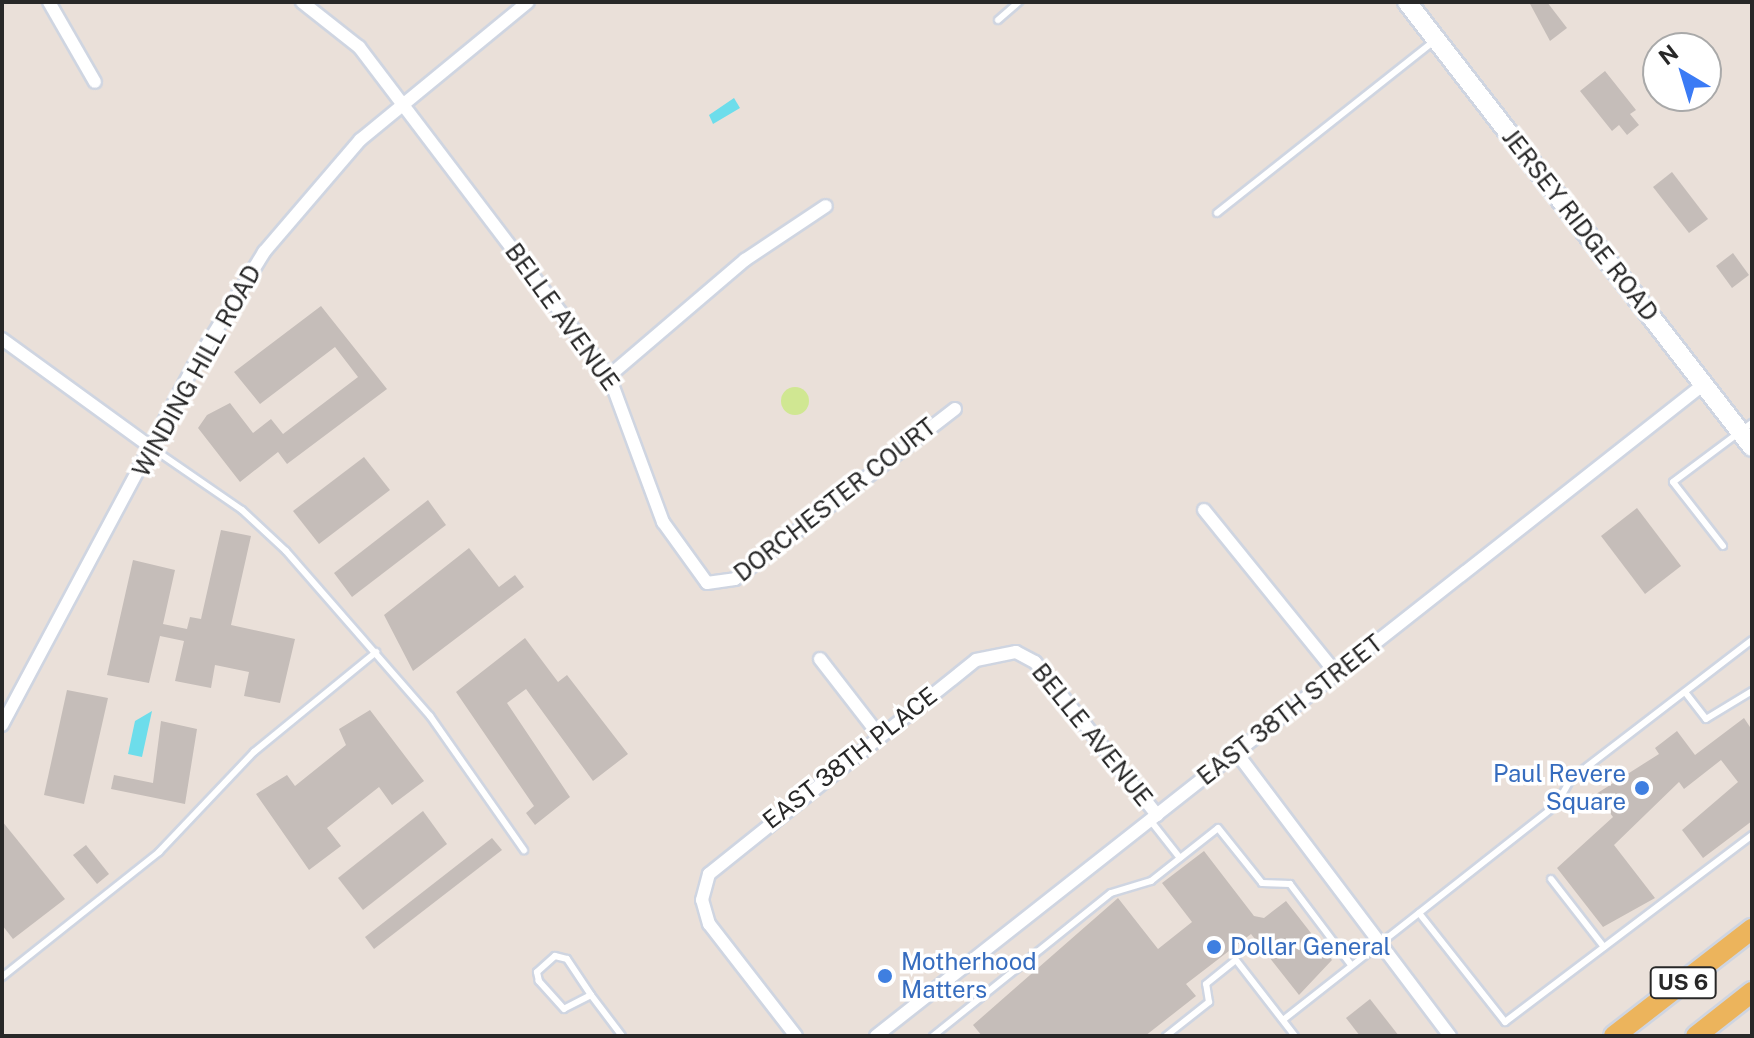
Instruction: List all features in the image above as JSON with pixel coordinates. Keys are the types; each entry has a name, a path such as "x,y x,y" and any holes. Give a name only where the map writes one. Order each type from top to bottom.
{"main road":[{"name":"JERSEY RIDGE ROAD","path":"1407,2 1704,384 1746,427 1752,447"},
{"name":"US 6","path":"1614,1036 1752,929"},
{"name":"US 6","path":"1696,1036 1752,992"}],"street":[{"path":"49,2 95,82"},
{"name":"BELLE AVENUE","path":"302,2 337,25 404,102 609,376 663,522 714,587"},
{"name":"WINDING HILL ROAD","path":"2,725 152,448 264,252 360,140 528,2"},
{"path":"609,376 745,260 826,206"},
{"path":"2,339 152,448"},
{"name":"EAST 38TH STREET","path":"876,1036 1704,384"},
{"name":"DORCHESTER COURT","path":"714,587 735,579 955,409"},
{"path":"1204,510 1336,673"},
{"name":"EAST 38TH PLACE","path":"796,1036 717,936 702,900 717,864 976,660 1003,652 1025,656"},
{"name":"BELLE AVENUE","path":"1025,656 1154,817"},
{"path":"820,659 879,735"},
{"path":"1236,752 1450,1036"}],"lane":[{"path":"998,20 1019,2"},
{"path":"1217,213 1436,40"},
{"path":"1723,546 1673,482 1746,427"},
{"path":"152,448 242,510 376,652 524,850"},
{"path":"1283,1020 1556,805 1571,779 1752,640"},
{"path":"2,977 159,852 254,752 376,652"},
{"path":"1685,692 1706,719 1752,691"},
{"path":"1154,817 1180,858"},
{"path":"933,1036 1111,893 1151,881 1218,828 1262,883 1290,884 1351,965"},
{"path":"1419,913 1505,1022 1752,835"},
{"path":"1551,879 1604,947"},
{"path":"591,995 564,1009 537,972 555,956 567,959 622,1036"},
{"path":"1166,1036 1209,1002 1206,984 1236,960 1295,1036"}],"green space":[{"path":"795,387 805,391 809,401 805,411 795,415 785,411 781,401 785,391"}],"water":[{"path":"734,98 740,108 713,124 709,115"},
{"path":"152,711 142,757 128,754 135,721"}],"building":[{"path":"1529,2 1547,2 1567,28 1550,41"},
{"path":"1605,71 1636,110 1630,114 1639,125 1627,135 1619,125 1612,131 1580,91"},
{"path":"1672,172 1708,219 1689,233 1653,187"},
{"path":"1733,253 1749,275 1732,288 1716,266"},
{"path":"321,306 387,389 287,464 278,452 240,482 198,428 207,415 230,403 253,433 271,419 283,434 358,377 335,347 260,404 234,372"},
{"path":"364,457 390,490 319,544 293,511"},
{"path":"428,500 446,525 352,597 334,573"},
{"path":"1637,508 1681,566 1645,594 1601,536"},
{"path":"221,530 251,536 231,625 295,639 280,703 244,696 249,672 215,665 211,688 175,681 184,641 160,636 149,683 107,675 133,560 175,570 163,624 187,629 190,617 201,619"},
{"path":"469,548 499,587 515,575 524,587 413,671 384,615"},
{"path":"525,638 558,682 567,675 628,754 593,781 526,689 507,703 570,797 535,825 526,813 534,806 456,692"},
{"path":"67,690 108,698 84,804 44,795"},
{"path":"370,710 424,781 392,805 379,787 327,828 341,846 309,870 256,794 287,775 295,786 346,745 339,729"},
{"path":"1744,718 1752,730 1752,821 1703,858 1682,830 1738,782 1721,760 1684,789 1679,782 1614,845 1655,898 1603,927 1557,868 1613,817 1596,794 1659,754 1655,748 1677,731 1695,755"},
{"path":"161,721 197,729 185,804 111,789 114,775 153,783"},
{"path":"423,811 447,844 363,910 338,878"},
{"path":"2,821 65,899 13,939 2,925"},
{"path":"492,838 502,850 374,949 365,937"},
{"path":"86,845 109,874 97,884 73,855"},
{"path":"1204,851 1254,916 1264,918 1286,901 1332,960 1299,995 1251,934 1186,984 1196,996 1145,1036 982,1036 973,1025 1118,898 1158,949 1192,922 1162,883"},
{"path":"1370,999 1399,1036 1360,1036 1346,1018"}],"place":[{"name":"Paul Revere Square","path":"1642,788"},
{"name":"Dollar General","path":"1214,947"},
{"name":"Motherhood Matters","path":"885,976"}]}
